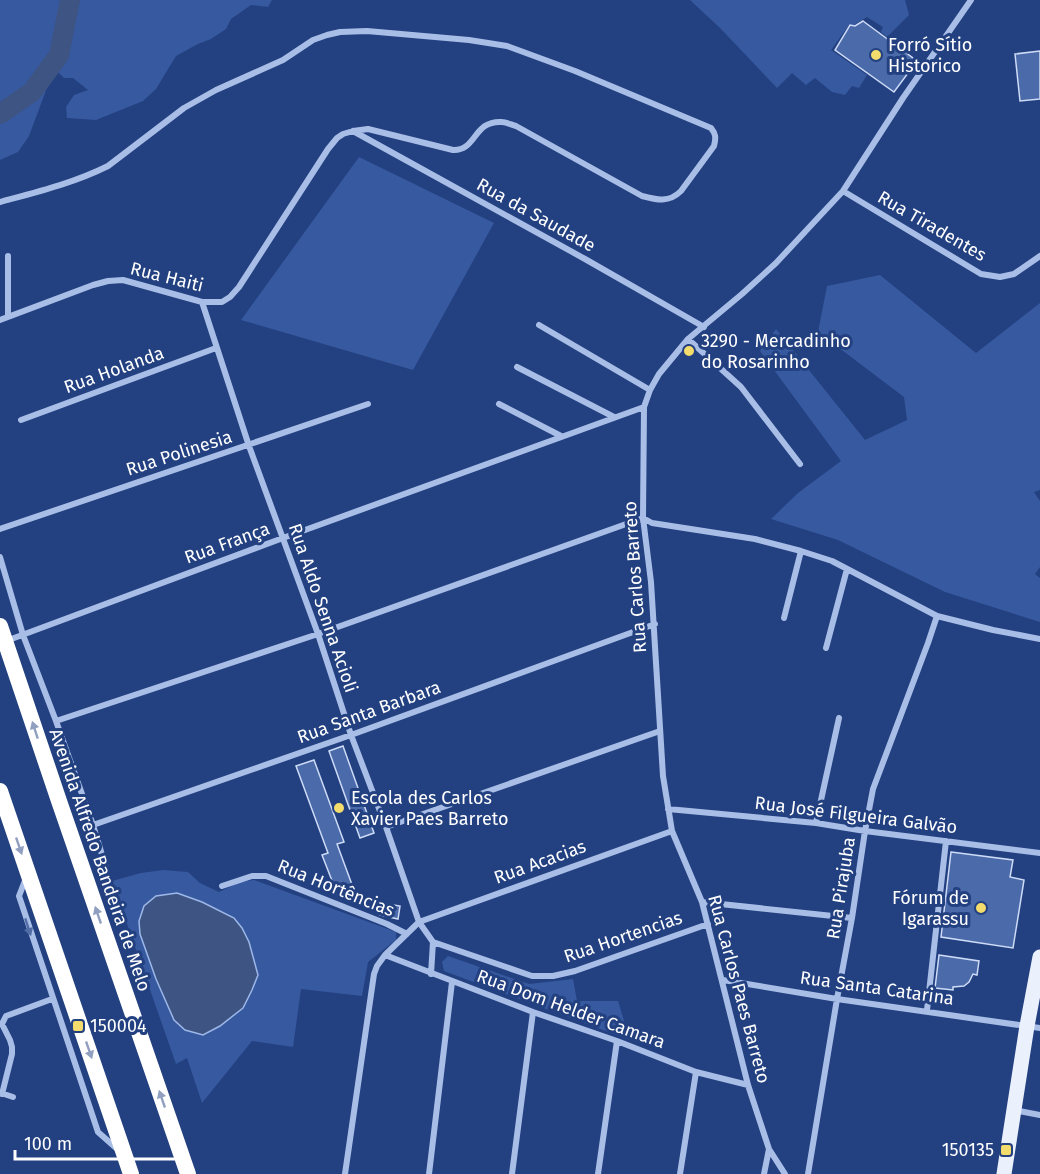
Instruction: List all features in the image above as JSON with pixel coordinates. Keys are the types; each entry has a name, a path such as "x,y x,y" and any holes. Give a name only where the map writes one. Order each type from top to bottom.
{"highway":[{"name":"Avenida Alfredo Bandeira de Melo","path":"3,634 188,1174"},
{"path":"0,791 132,1174"}],"main road":[{"path":"1004,1174 1014,1110 1034,1027 1040,957"}],"street":[{"name":"Rua Carlos Barreto","path":"668,809 663,776 655,624 643,518 644,407 650,390 659,374 688,339 776,263 843,191 903,98 971,0"},
{"path":"0,202 53,187 108,166 184,108 216,90 283,60 313,40 340,32 367,31 469,40 507,46 575,71 711,128 716,138 714,146 681,191 668,200 659,200 642,196 516,126 502,122 482,127 460,151 368,129 353,131"},
{"name":"Rua Haiti","path":"0,320 108,281 123,280 202,302 222,302 230,297 239,286 328,149 337,138 353,131"},
{"name":"Rua da Saudade","path":"353,131 704,327"},
{"name":"Rua Tiradentes","path":"843,191 981,274 1000,277 1014,274 1040,256"},
{"path":"8,256 8,317"},
{"name":"Rua Aldo Senna Acioli","path":"202,302 249,446 419,922"},
{"path":"539,325 650,390"},
{"path":"688,339 741,387 800,465"},
{"name":"Rua Holanda","path":"21,420 216,348"},
{"path":"517,367 614,417"},
{"name":"Rua Polinesia","path":"0,529 368,404"},
{"path":"499,404 561,436"},
{"name":"Rua França","path":"3,634 22,635 644,407"},
{"path":"56,721 318,634 643,518 652,523 755,539 801,551 832,561 937,616 1040,639"},
{"path":"784,618 801,551"},
{"path":"0,557 22,635 56,721 106,868"},
{"path":"826,648 847,569"},
{"name":"Rua Pirajuba","path":"808,1174 873,789 937,616"},
{"name":"Rua Santa Barbara","path":"93,825 351,735 655,624"},
{"path":"816,823 839,718"},
{"path":"386,827 660,731"},
{"name":"Rua José Filgueira Galvão","path":"668,809 816,823 1040,853"},
{"name":"Rua Carlos Paes Barreto","path":"668,809 672,831 702,902 748,1085 769,1149 785,1174"},
{"name":"Rua Acacias","path":"419,922 672,831"},
{"path":"927,1010 946,841"},
{"path":"28,872 18,896 52,999 98,1132 125,1155"},
{"name":"Rua Hortências","path":"222,886 252,876 266,876 407,934"},
{"path":"702,902 852,918"},
{"path":"345,1174 374,974 385,955 419,922 433,942 431,974"},
{"name":"Rua Hortencias","path":"433,942 532,976 553,976 575,971 708,924"},
{"name":"Rua Dom Helder Camara","path":"385,955 696,1072 748,1085"},
{"name":"Rua Santa Catarina","path":"723,980 1034,1027"},
{"path":"429,1174 452,982"},
{"path":"13,1097 1,1094 12,1047 1,1024 6,1016 52,999"},
{"path":"512,1174 533,1012"},
{"path":"598,1174 616,1041"},
{"path":"680,1174 696,1072"},
{"path":"1014,1110 1040,1115"},
{"path":"764,1174 769,1149"}],"shaded area":[{"path":"0,0 272,0 268,7 251,5 231,19 226,29 176,56 156,89 143,101 96,120 67,118 66,107 74,95 88,90 73,78 64,78 57,71 51,77 29,136 18,152 0,160"},
{"path":"690,0 905,0 909,15 887,37 881,32 883,27 867,17 854,25 849,25 831,50 867,75 859,88 852,86 845,95 832,92 815,78 806,85 792,73 777,88"},
{"path":"359,157 494,223 413,370 241,320"},
{"path":"880,275 976,353 1040,303 1040,490 1034,492 1040,501 1040,567 1035,574 1040,578 1040,622 945,592 838,540 771,519 798,493 841,461 760,351 776,329 865,440 907,420 904,397 818,332 827,286"},
{"path":"163,870 188,872 200,883 219,892 240,882 254,880 396,932 396,940 368,962 362,996 301,989 293,1047 252,1041 202,1103 187,1058 176,1064 112,881"},
{"path":"177,893 234,918 249,942 258,975 243,1008 220,1026 203,1035 185,1030 174,1020 140,934 139,921 144,906 156,896"},
{"path":"448,956 529,984 573,979 577,1001 618,1001 630,1040 444,971 442,962"}],"building":[{"name":"Forró Sítio Historico","path":"863,21 917,61 894,92 835,50 850,25 855,26"},
{"path":"1040,51 1040,99 1020,101 1015,54"},
{"path":"343,746 374,833 360,838 329,751"},
{"path":"314,760 344,842 337,844 354,890 338,896 322,855 328,853 296,766"},
{"name":"Fórum de Igarassu","path":"951,852 1013,860 1010,877 1024,880 1013,948 941,937"},
{"path":"382,903 400,906 398,919 380,915"},
{"path":"939,955 979,961 977,975 973,974 964,986 953,987 953,990 935,988"}],"waterway":[{"path":"0,114 32,92 59,55 70,0"}],"place":[{"name":"Forró Sítio Historico","path":"876,55"},
{"name":"3290 - Mercadinho do Rosarinho","path":"689,351"},
{"name":"Escola des Carlos Xavier Paes Barreto","path":"339,808"},
{"name":"Fórum de Igarassu","path":"981,908"},
{"name":"150004","path":"78,1026"},
{"name":"150135","path":"1006,1150"}]}
